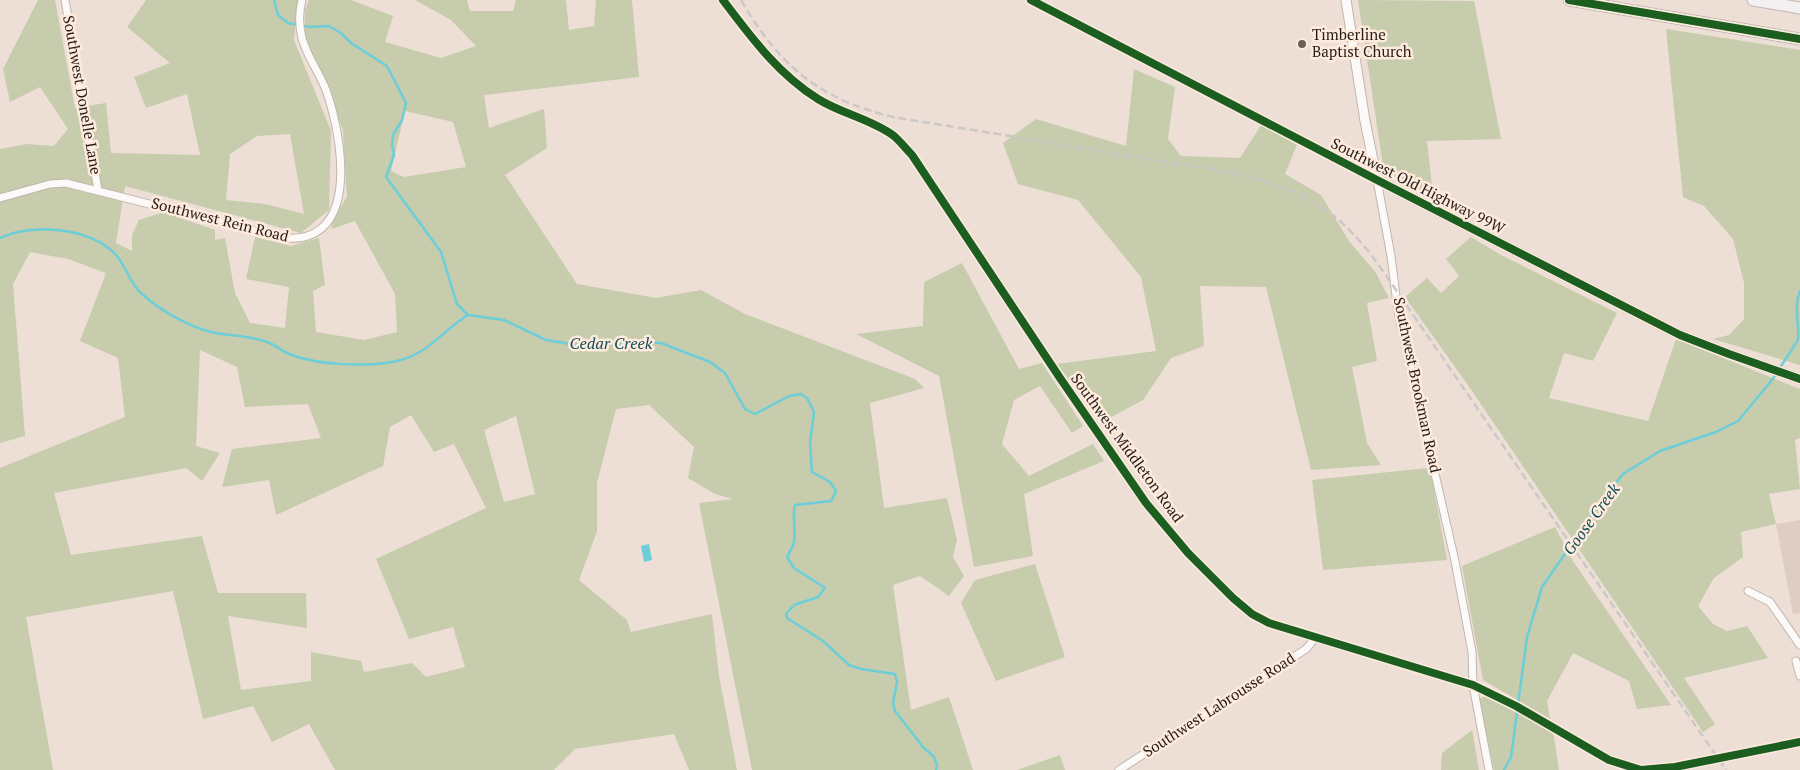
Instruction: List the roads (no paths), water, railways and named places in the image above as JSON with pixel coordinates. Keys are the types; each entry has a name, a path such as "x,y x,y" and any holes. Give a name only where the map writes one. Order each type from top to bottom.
{"highway":[{"path":"1569,0 1800,39"},
{"path":"1753,0 1800,8"}],"street":[{"name":"Southwest Donelle Lane","path":"65,0 98,190"},
{"name":"Southwest Middleton Road","path":"723,0 777,67 799,86 820,100 847,114 874,124 894,136 912,156 1146,503 1188,553 1233,598 1252,614 1269,623 1473,685 1516,706 1609,760 1641,770 1675,767 1800,742"},
{"name":"Southwest Old Highway 99W","path":"1031,0 1680,335 1800,379"},
{"name":"Southwest Brookman Road","path":"1346,0 1391,256 1398,312 1455,560 1472,652 1473,685 1489,770"},
{"name":"Southwest Rein Road","path":"0,198 58,182 98,190 284,238 295,239 303,237 322,227 336,208 340,195 340,150 334,117 326,90 307,51 300,26 301,2"},
{"path":"1748,592 1770,602 1800,645"},
{"name":"Southwest Labrousse Road","path":"1119,770 1306,648 1316,637"},
{"path":"1796,661 1800,676"}],"water":[{"path":"649,544 652,560 644,562 641,546"}],"waterway":[{"name":"Cedar Creek","path":"274,0 278,15 288,23 310,27 329,26 341,33 351,43 387,66 406,103 402,120 393,135 394,155 386,177 441,252 457,304 468,315 504,320 546,340 577,345 593,343 619,345 641,342 661,343 710,362 725,373 745,409 755,414 789,396 801,394 807,398 814,412 810,443 812,472 830,482 836,491 831,501 795,505 794,542 787,557 794,568 825,588 818,597 794,605 786,614 787,618 823,641 849,665 861,669 895,674 897,682 893,703 895,711 923,747 934,757 937,765 936,770"},
{"path":"0,238 18,232 43,229 71,232 97,241 117,256 138,290 176,318 195,327 215,333 261,340 270,343 284,352 311,360 353,365 380,364 404,359 415,355 433,343 468,315"},
{"name":"Goose Creek","path":"1504,770 1511,757 1527,637 1542,587 1606,495 1623,474 1660,451 1716,432 1738,421 1772,380 1798,340 1797,304 1800,291"}],"railway":[{"path":"741,0 771,44 788,62 805,78 846,102 898,118 1228,172 1276,185 1299,195 1333,215 1363,244 1380,267 1726,770"}],"place":[{"name":"Timberline Baptist Church","path":"1302,44"}]}
